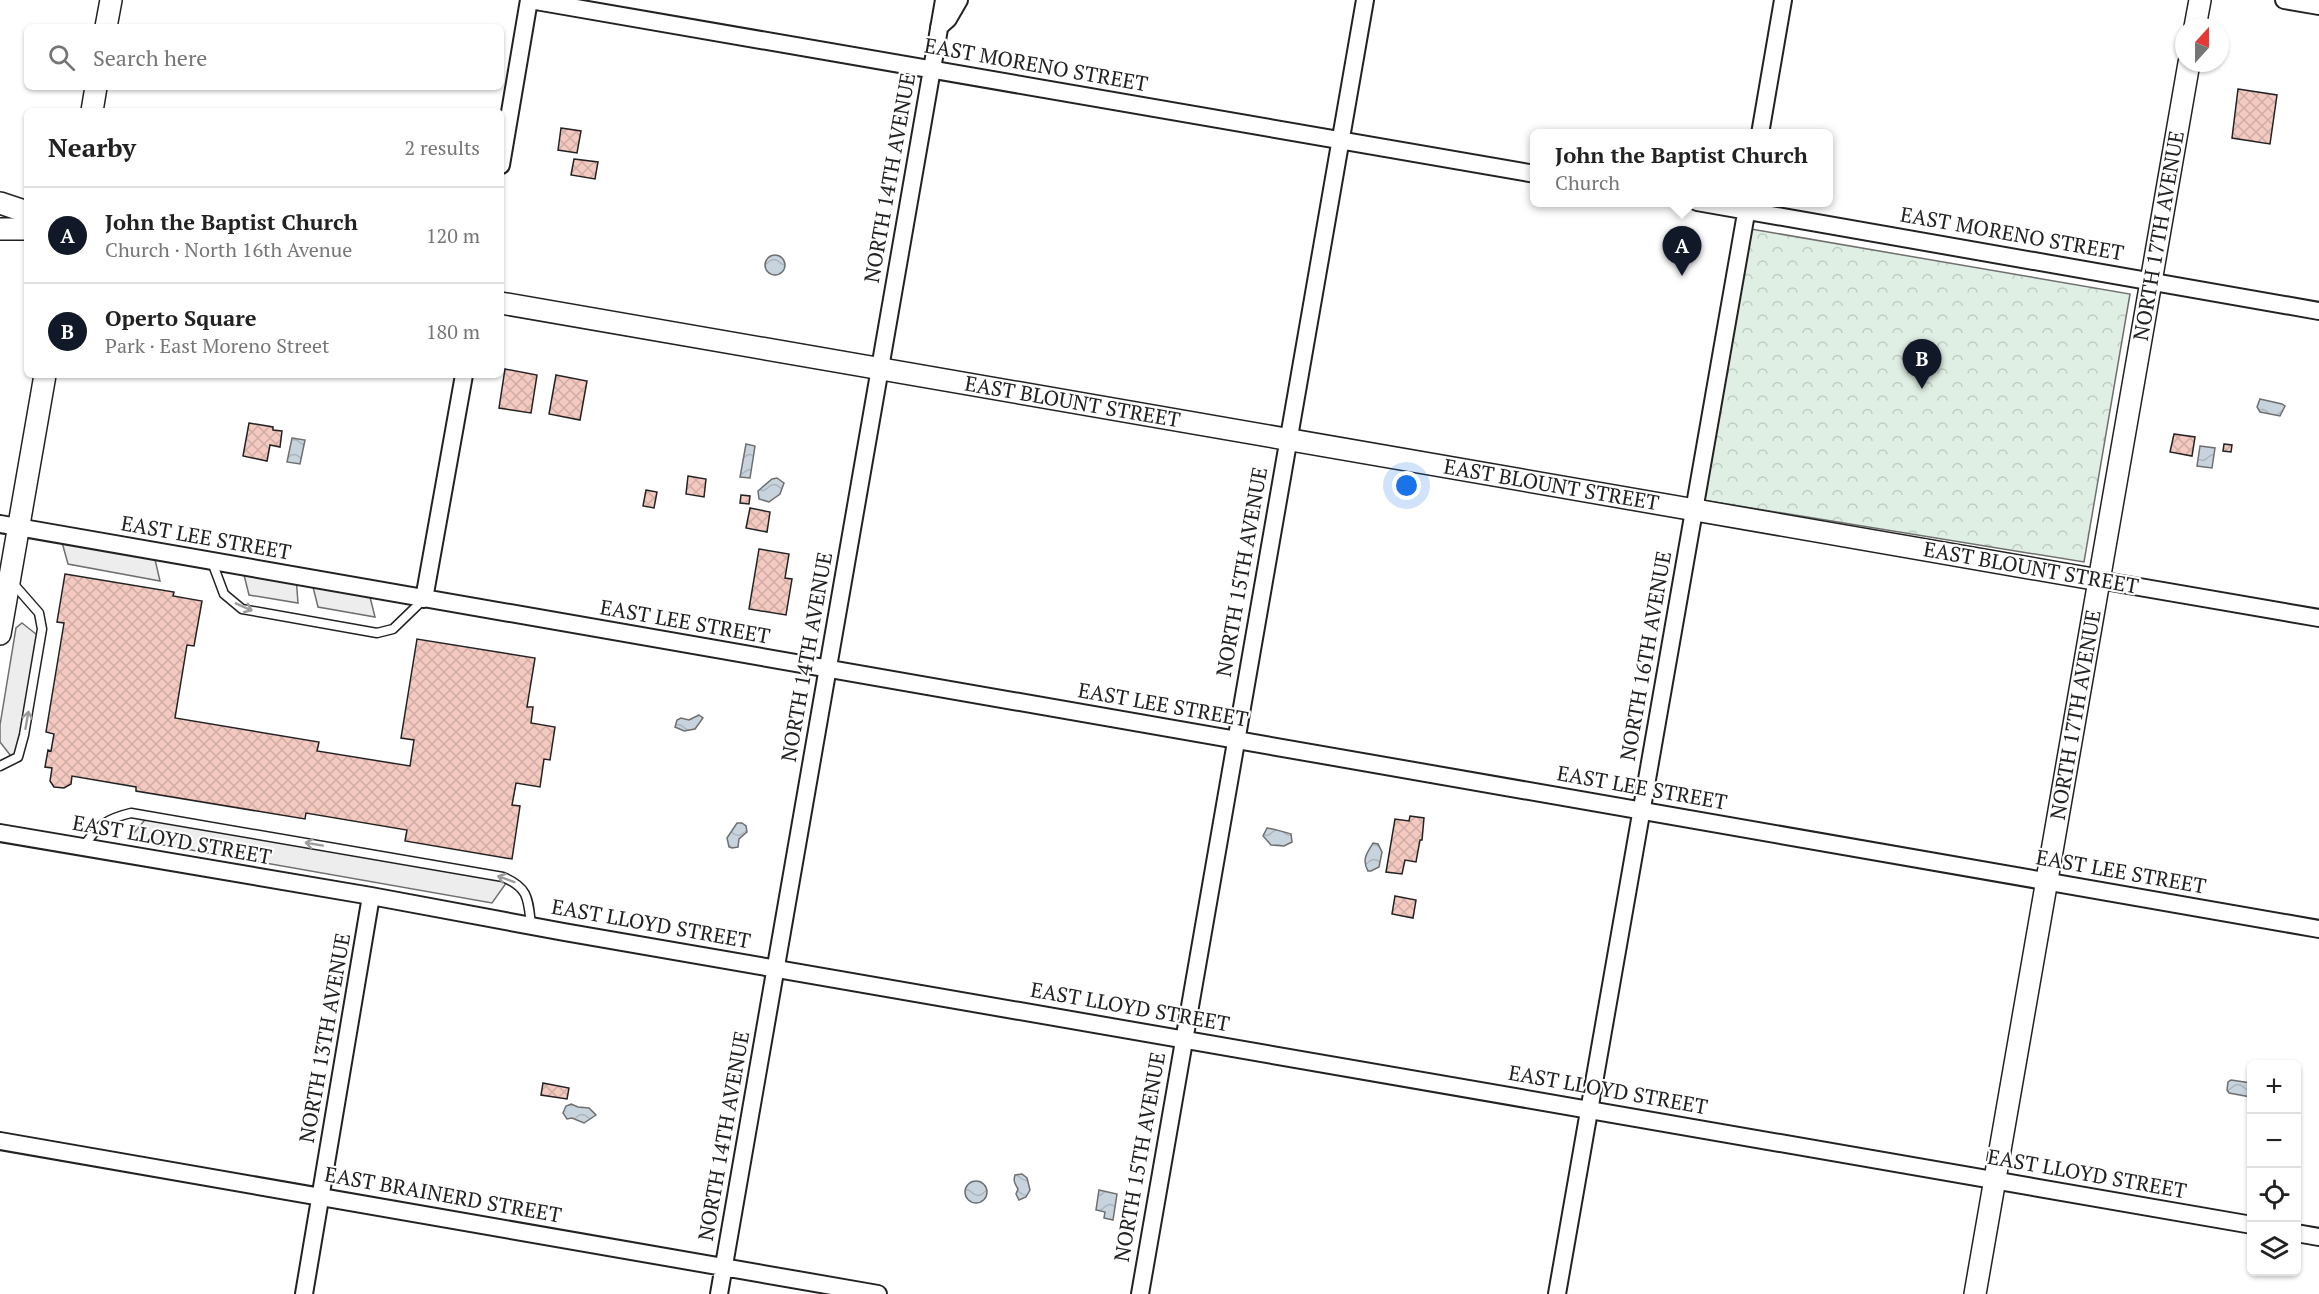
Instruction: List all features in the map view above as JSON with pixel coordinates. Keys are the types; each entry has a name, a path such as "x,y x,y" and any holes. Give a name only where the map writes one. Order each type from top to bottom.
{"street":[{"path":"107,24 111,0"},
{"path":"504,148 530,0"},
{"name":"EAST MORENO STREET","path":"530,0 1530,173"},
{"name":"NORTH 14TH AVENUE","path":"719,1294 944,0"},
{"name":"NORTH 14TH AVENUE","path":"939,28 948,19 959,0"},
{"name":"NORTH 15TH AVENUE","path":"1140,1294 1365,0"},
{"path":"1761,129 1783,0"},
{"path":"2197,18 2200,0"},
{"path":"2283,0 2319,6"},
{"name":"NORTH 17TH AVENUE","path":"1975,1294 2187,72"},
{"path":"92,108 96,90"},
{"path":"0,203 24,211"},
{"name":"EAST MORENO STREET","path":"1747,207 2319,310"},
{"name":"NORTH 16TH AVENUE","path":"1557,1294 1747,207"},
{"path":"0,229 24,229"},
{"name":"EAST BLOUNT STREET","path":"504,304 2319,618"},
{"path":"0,634 9,579 9,526 44,378"},
{"path":"424,599 463,378"},
{"name":"EAST LEE STREET","path":"9,526 2319,929"},
{"name":"EAST LLOYD STREET","path":"0,833 2247,1224"},
{"name":"NORTH 13TH AVENUE","path":"304,1294 371,896"},
{"name":"EAST BRAINERD STREET","path":"0,1141 878,1294"},
{"path":"2301,1234 2319,1237"}],"lane":[{"path":"212,562 224,594 242,609 377,633 393,628 424,599"},
{"path":"0,766 18,757 24,735 42,629 39,613 9,579"},
{"path":"83,847 97,827 112,818 131,813 503,876 519,884 528,897 531,925"}],"green space":[{"path":"1751,229 2130,294 2084,562 1702,500"}],"shaded area":[{"path":"60,535 153,551 160,581 68,564"},
{"path":"242,567 296,576 298,603 249,595"},
{"path":"311,579 368,589 375,617 318,607"},
{"path":"22,623 41,638 24,735 14,760 0,742 0,725 16,628"},
{"path":"148,816 509,879 492,903 129,839"}],"water":[{"path":"775,255 782,258 785,265 782,272 775,275 768,272 765,265 768,258"},
{"path":"2260,399 2285,406 2280,416 2260,412 2257,407"},
{"path":"292,438 305,440 300,464 287,462"},
{"path":"746,444 755,446 750,478 740,477"},
{"path":"2200,446 2215,448 2212,468 2197,466"},
{"path":"777,478 784,483 780,494 769,502 759,499 758,491 772,479"},
{"path":"699,715 703,718 695,729 684,731 675,727 677,720 681,718 689,720"},
{"path":"737,823 746,826 747,832 739,839 738,847 732,848 729,847 727,838"},
{"path":"1267,828 1291,834 1292,842 1284,846 1271,845 1263,836"},
{"path":"1373,843 1378,844 1382,852 1379,867 1368,871 1365,859"},
{"path":"2231,1080 2247,1082 2247,1096 2229,1093 2228,1082"},
{"path":"571,1104 589,1108 596,1115 584,1123 572,1118 567,1119 563,1113 566,1106"},
{"path":"1022,1174 1027,1178 1030,1190 1026,1197 1019,1200 1014,1179 1015,1175"},
{"path":"976,1181 984,1184 987,1192 984,1200 976,1203 968,1200 965,1192 968,1184"},
{"path":"1099,1190 1117,1194 1113,1220 1104,1218 1105,1212 1096,1210"}],"building":[{"path":"2238,89 2277,95 2270,144 2232,138"},
{"path":"561,128 581,131 577,153 558,150"},
{"path":"574,159 598,162 595,179 571,175"},
{"path":"505,369 537,375 531,413 499,408"},
{"path":"556,375 587,381 580,420 549,414"},
{"path":"249,423 282,431 280,447 270,445 267,461 243,456"},
{"path":"2174,434 2195,437 2192,456 2170,452"},
{"path":"2224,444 2232,445 2231,452 2223,451"},
{"path":"688,476 706,479 704,497 686,494"},
{"path":"646,490 657,492 654,508 643,506"},
{"path":"741,495 750,496 749,504 740,503"},
{"path":"750,508 770,512 767,532 746,528"},
{"path":"759,549 789,554 785,578 792,579 786,615 749,609"},
{"path":"65,574 174,592 173,596 202,601 194,646 187,645 175,718 319,742 317,751 410,766 414,740 401,738 417,639 535,658 527,707 533,707 531,723 555,727 550,760 544,759 540,787 516,783 512,805 520,806 512,859 405,841 407,830 306,813 305,819 136,791 136,787 72,776 71,784 64,788 54,787 50,781 52,768 45,767 54,734 46,732 64,623 57,622"},
{"path":"1410,816 1424,818 1422,840 1420,840 1416,862 1405,860 1402,874 1386,872 1395,819 1409,821"},
{"path":"1395,896 1416,900 1413,918 1392,914"},
{"path":"543,1083 569,1088 567,1099 541,1095"}],"place":[{"name":"John the Baptist Church","path":"1682,276"},
{"name":"Operto Square","path":"1922,389"}]}
